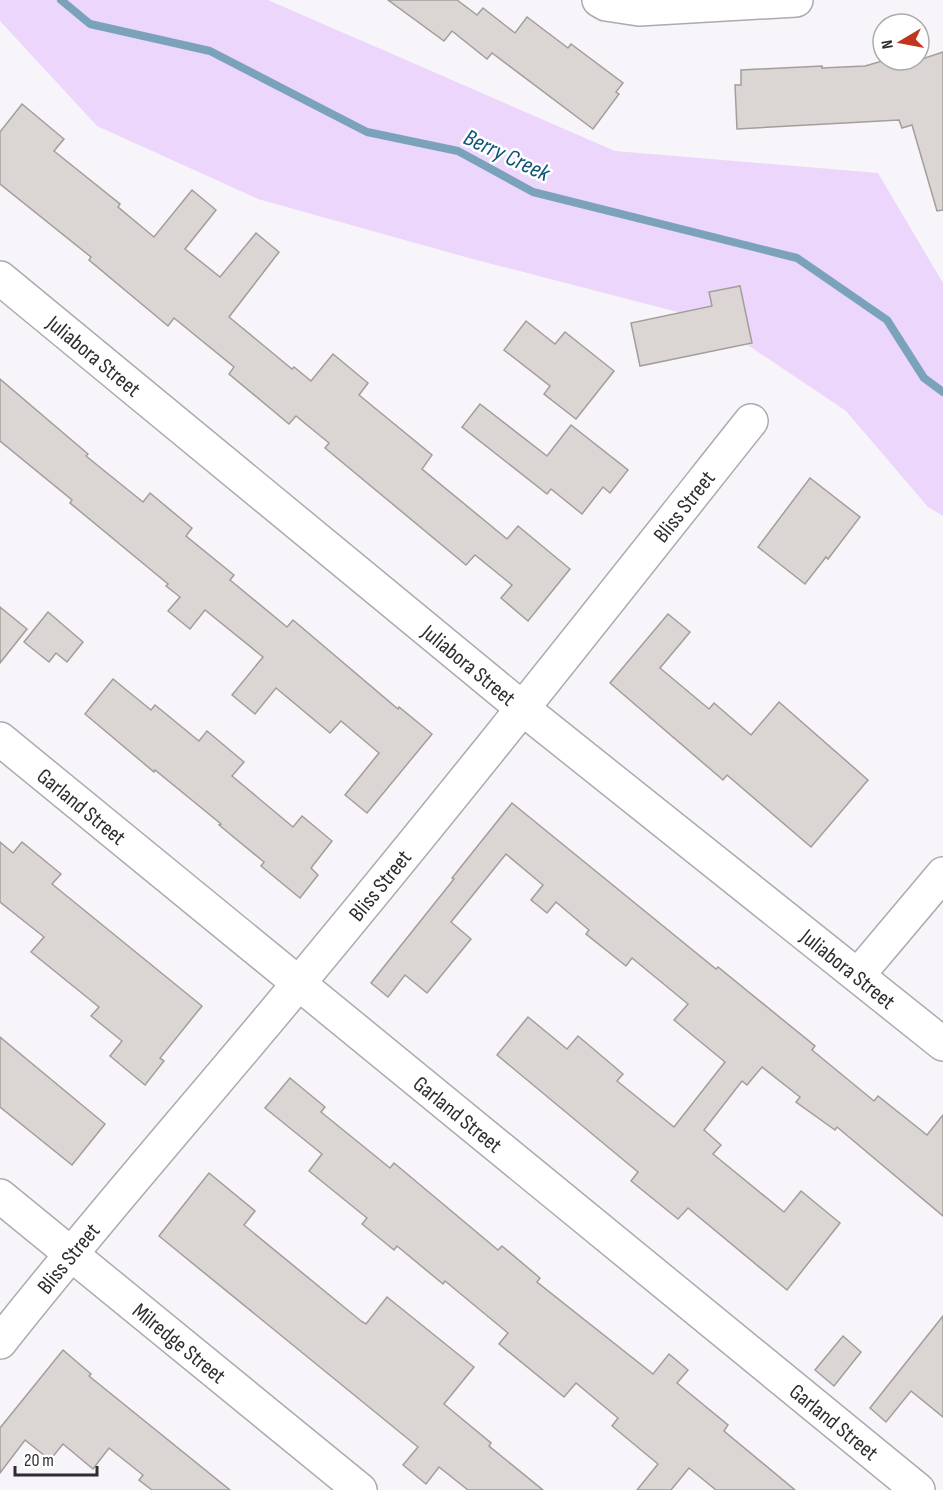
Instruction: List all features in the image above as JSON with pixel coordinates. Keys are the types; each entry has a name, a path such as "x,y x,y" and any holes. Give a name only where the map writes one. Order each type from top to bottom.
{"street":[{"path":"599,0 606,4 639,9 796,0"},
{"name":"Juliabora Street","path":"0,278 522,708 943,1044"},
{"name":"Bliss Street","path":"0,1342 70,1253 298,984 751,422"},
{"name":"Garland Street","path":"0,739 918,1490"},
{"path":"858,975 943,874"},
{"name":"Milredge Street","path":"0,1196 360,1490"}],"shaded area":[{"path":"0,0 268,0 615,151 878,173 943,283 943,516 928,507 846,411 712,321 469,258 258,199 97,126 0,21"}],"building":[{"path":"388,0 457,0 477,15 483,8 515,33 527,17 568,48 571,44 623,83 616,92 619,94 593,129 492,53 487,59 452,31 444,41"},
{"path":"943,52 943,210 937,211 912,125 902,128 899,120 737,129 735,85 741,85 741,70 871,64 871,72 931,72 931,56"},
{"path":"22,104 64,139 54,151 120,204 118,207 154,237 192,190 216,210 185,249 220,277 256,233 279,252 229,317 292,369 294,367 311,381 333,354 368,383 359,395 432,455 422,469 507,539 518,526 570,569 528,621 501,598 512,585 475,555 466,565 325,448 329,443 296,416 289,424 229,374 234,367 174,318 168,326 89,260 91,257 0,184 0,132"},
{"path":"740,286 752,343 640,366 631,323 712,306 709,292"},
{"path":"526,321 555,344 565,332 614,371 576,419 544,394 550,386 504,350"},
{"path":"0,379 88,454 86,456 143,502 150,493 192,528 186,536 234,575 230,580 287,627 293,620 398,709 399,707 432,734 367,813 345,795 379,753 341,721 330,733 276,688 255,714 232,695 263,657 205,610 190,629 168,611 180,597 166,586 168,584 70,503 72,500 0,441"},
{"path":"480,404 547,456 571,425 628,470 610,493 603,487 582,514 551,489 547,494 462,427"},
{"path":"810,478 860,517 828,559 826,557 805,584 758,547"},
{"path":"0,607 27,629 0,663"},
{"path":"48,612 83,642 67,662 56,653 49,662 24,642"},
{"path":"668,614 690,632 660,668 709,709 714,703 751,735 779,702 868,780 811,847 727,775 723,780 610,683"},
{"path":"113,679 151,710 155,705 199,741 207,731 244,762 232,776 293,827 302,816 332,841 311,868 318,875 300,898 261,866 264,862 219,825 221,824 85,714"},
{"path":"512,803 716,969 718,967 815,1046 812,1050 874,1101 878,1096 927,1135 943,1115 943,1216 837,1127 835,1130 796,1102 800,1097 762,1067 747,1085 742,1081 704,1130 721,1145 713,1154 784,1212 801,1191 840,1223 787,1290 688,1208 678,1219 631,1181 638,1172 497,1055 528,1017 567,1049 578,1036 623,1074 617,1081 674,1127 725,1062 674,1020 688,1004 632,958 626,966 586,934 589,930 556,902 547,913 531,900 543,885 506,854 451,922 471,939 427,993 405,975 388,997 371,983"},
{"path":"0,842 13,853 22,842 61,874 52,884 202,1006 160,1058 164,1061 145,1085 110,1056 122,1041 91,1016 99,1007 31,952 44,937 0,902"},
{"path":"0,1037 105,1124 72,1165 0,1107"},
{"path":"290,1078 325,1107 321,1112 390,1168 394,1163 498,1250 502,1246 540,1278 537,1282 653,1374 669,1354 688,1370 677,1383 728,1425 724,1431 795,1490 716,1490 689,1468 671,1490 637,1490 658,1464 612,1426 618,1418 576,1383 564,1397 499,1344 508,1333 445,1281 443,1284 397,1246 394,1250 362,1224 367,1218 309,1171 322,1154 265,1108"},
{"path":"209,1173 255,1211 244,1225 361,1321 366,1324 387,1297 474,1367 444,1404 491,1443 489,1446 543,1490 468,1490 439,1467 426,1484 403,1465 418,1447 159,1236"},
{"path":"943,1316 943,1417 911,1391 886,1422 870,1408"},
{"path":"843,1336 861,1352 834,1386 815,1370"},
{"path":"63,1350 91,1374 89,1376 230,1490 152,1490 139,1480 143,1475 109,1448 93,1469 63,1444 50,1460 25,1440 0,1473 0,1428"}],"waterway":[{"name":"Berry Creek","path":"61,0 90,24 210,51 367,132 458,151 533,192 797,258 887,320 924,378 943,392"}]}
